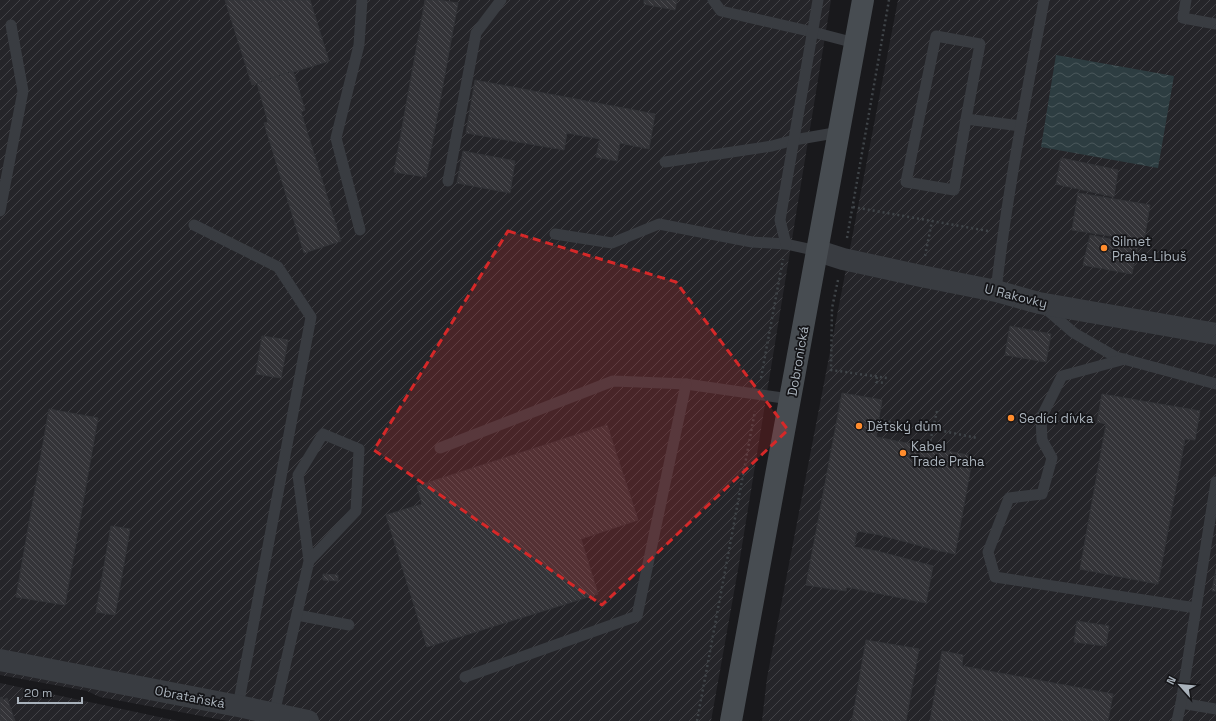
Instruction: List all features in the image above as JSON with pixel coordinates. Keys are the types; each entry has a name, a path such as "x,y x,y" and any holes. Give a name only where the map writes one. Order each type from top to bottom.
{"street":[{"name":"Dobronická","path":"731,721 863,0"},
{"name":"U Rakovky","path":"818,251 842,259 996,291 1039,303 1216,334"},
{"name":"Obrataňská","path":"0,660 308,721"}],"lane":[{"path":"360,230 336,138 359,45 362,0"},
{"path":"448,181 476,33 501,0"},
{"path":"713,0 721,11 856,43"},
{"path":"786,244 780,220 818,0"},
{"path":"996,291 1003,234 1020,126 1044,0"},
{"path":"1186,0 1183,18 1216,24"},
{"path":"0,211 23,91 11,25"},
{"path":"936,36 980,44 966,119 954,190 906,182 936,36"},
{"path":"966,119 1020,126"},
{"path":"665,162 772,146 794,140 840,132"},
{"path":"555,234 612,243 659,224 752,242 786,244 818,251"},
{"path":"194,226 278,267 311,317 238,706"},
{"path":"1039,303 1074,333 1116,357 1216,384"},
{"path":"1125,359 1062,376 1041,418 1042,440 1052,458 1042,494 1009,498 988,552 995,577 1196,608"},
{"path":"440,448 613,381 686,384 790,399"},
{"path":"465,677 637,616 686,384"},
{"path":"274,714 309,561 298,475 324,434 359,449 356,512 309,561"},
{"path":"1177,721 1216,482"},
{"path":"297,615 349,625"},
{"path":"1181,703 1216,709"}],"path":[{"path":"887,378 831,370 832,308 853,207 889,0"},
{"path":"853,207 1003,234"},
{"path":"921,276 932,221"},
{"path":"697,721 786,244"},
{"path":"877,377 876,382 886,383"},
{"path":"929,447 937,411"},
{"path":"879,420 977,438"}],"highlighted area":[{"path":"508,231 676,282 788,430 602,605 374,450"}],"shaded area":[{"path":"0,0 831,0 739,564 711,721 228,721 100,697 87,691 0,675"},
{"path":"898,0 1216,0 1216,721 762,721 767,678"},
{"path":"0,683 178,721 0,721"}],"water":[{"path":"1056,55 1174,76 1158,168 1041,147"}],"building":[{"path":"225,0 310,0 329,61 252,85"},
{"path":"425,0 439,0 458,3 426,177 394,172"},
{"path":"644,0 677,0 675,10 644,4"},
{"path":"293,71 305,110 301,112 341,241 304,253 264,123 268,122 257,83"},
{"path":"475,80 655,114 649,149 620,143 617,161 596,157 600,139 567,133 564,150 466,133"},
{"path":"463,151 515,161 510,193 457,183"},
{"path":"1061,158 1118,170 1114,197 1056,184"},
{"path":"1078,193 1150,205 1144,241 1072,230"},
{"path":"1090,235 1138,245 1132,274 1083,265"},
{"path":"1010,326 1051,334 1046,362 1005,355"},
{"path":"262,336 288,340 281,378 256,374"},
{"path":"842,393 882,400 876,437 973,456 955,554 880,535 857,531 854,547 877,551 933,566 926,603 847,587 846,591 806,585"},
{"path":"1102,394 1200,411 1195,440 1185,439 1158,584 1080,569 1106,424 1097,422"},
{"path":"49,409 98,418 65,605 16,597"},
{"path":"607,425 638,520 581,539 598,594 427,647 386,515 422,504 417,486"},
{"path":"111,526 130,529 115,615 96,612"},
{"path":"1216,569 1216,591 1212,591"},
{"path":"323,574 338,575 338,581 323,580"},
{"path":"1077,621 1109,626 1106,646 1074,642"},
{"path":"866,640 919,649 906,721 852,721"},
{"path":"942,651 963,655 962,666 1113,694 1108,721 930,721"},
{"path":"2,697 3,700 7,698 15,721 0,721 0,698"}],"place":[{"name":"Silmet Praha-Libuš","path":"1104,248"},
{"name":"Sedící dívka","path":"1011,418"},
{"name":"Dětský dům","path":"859,426"},
{"name":"Kabel Trade Praha","path":"903,453"}]}
